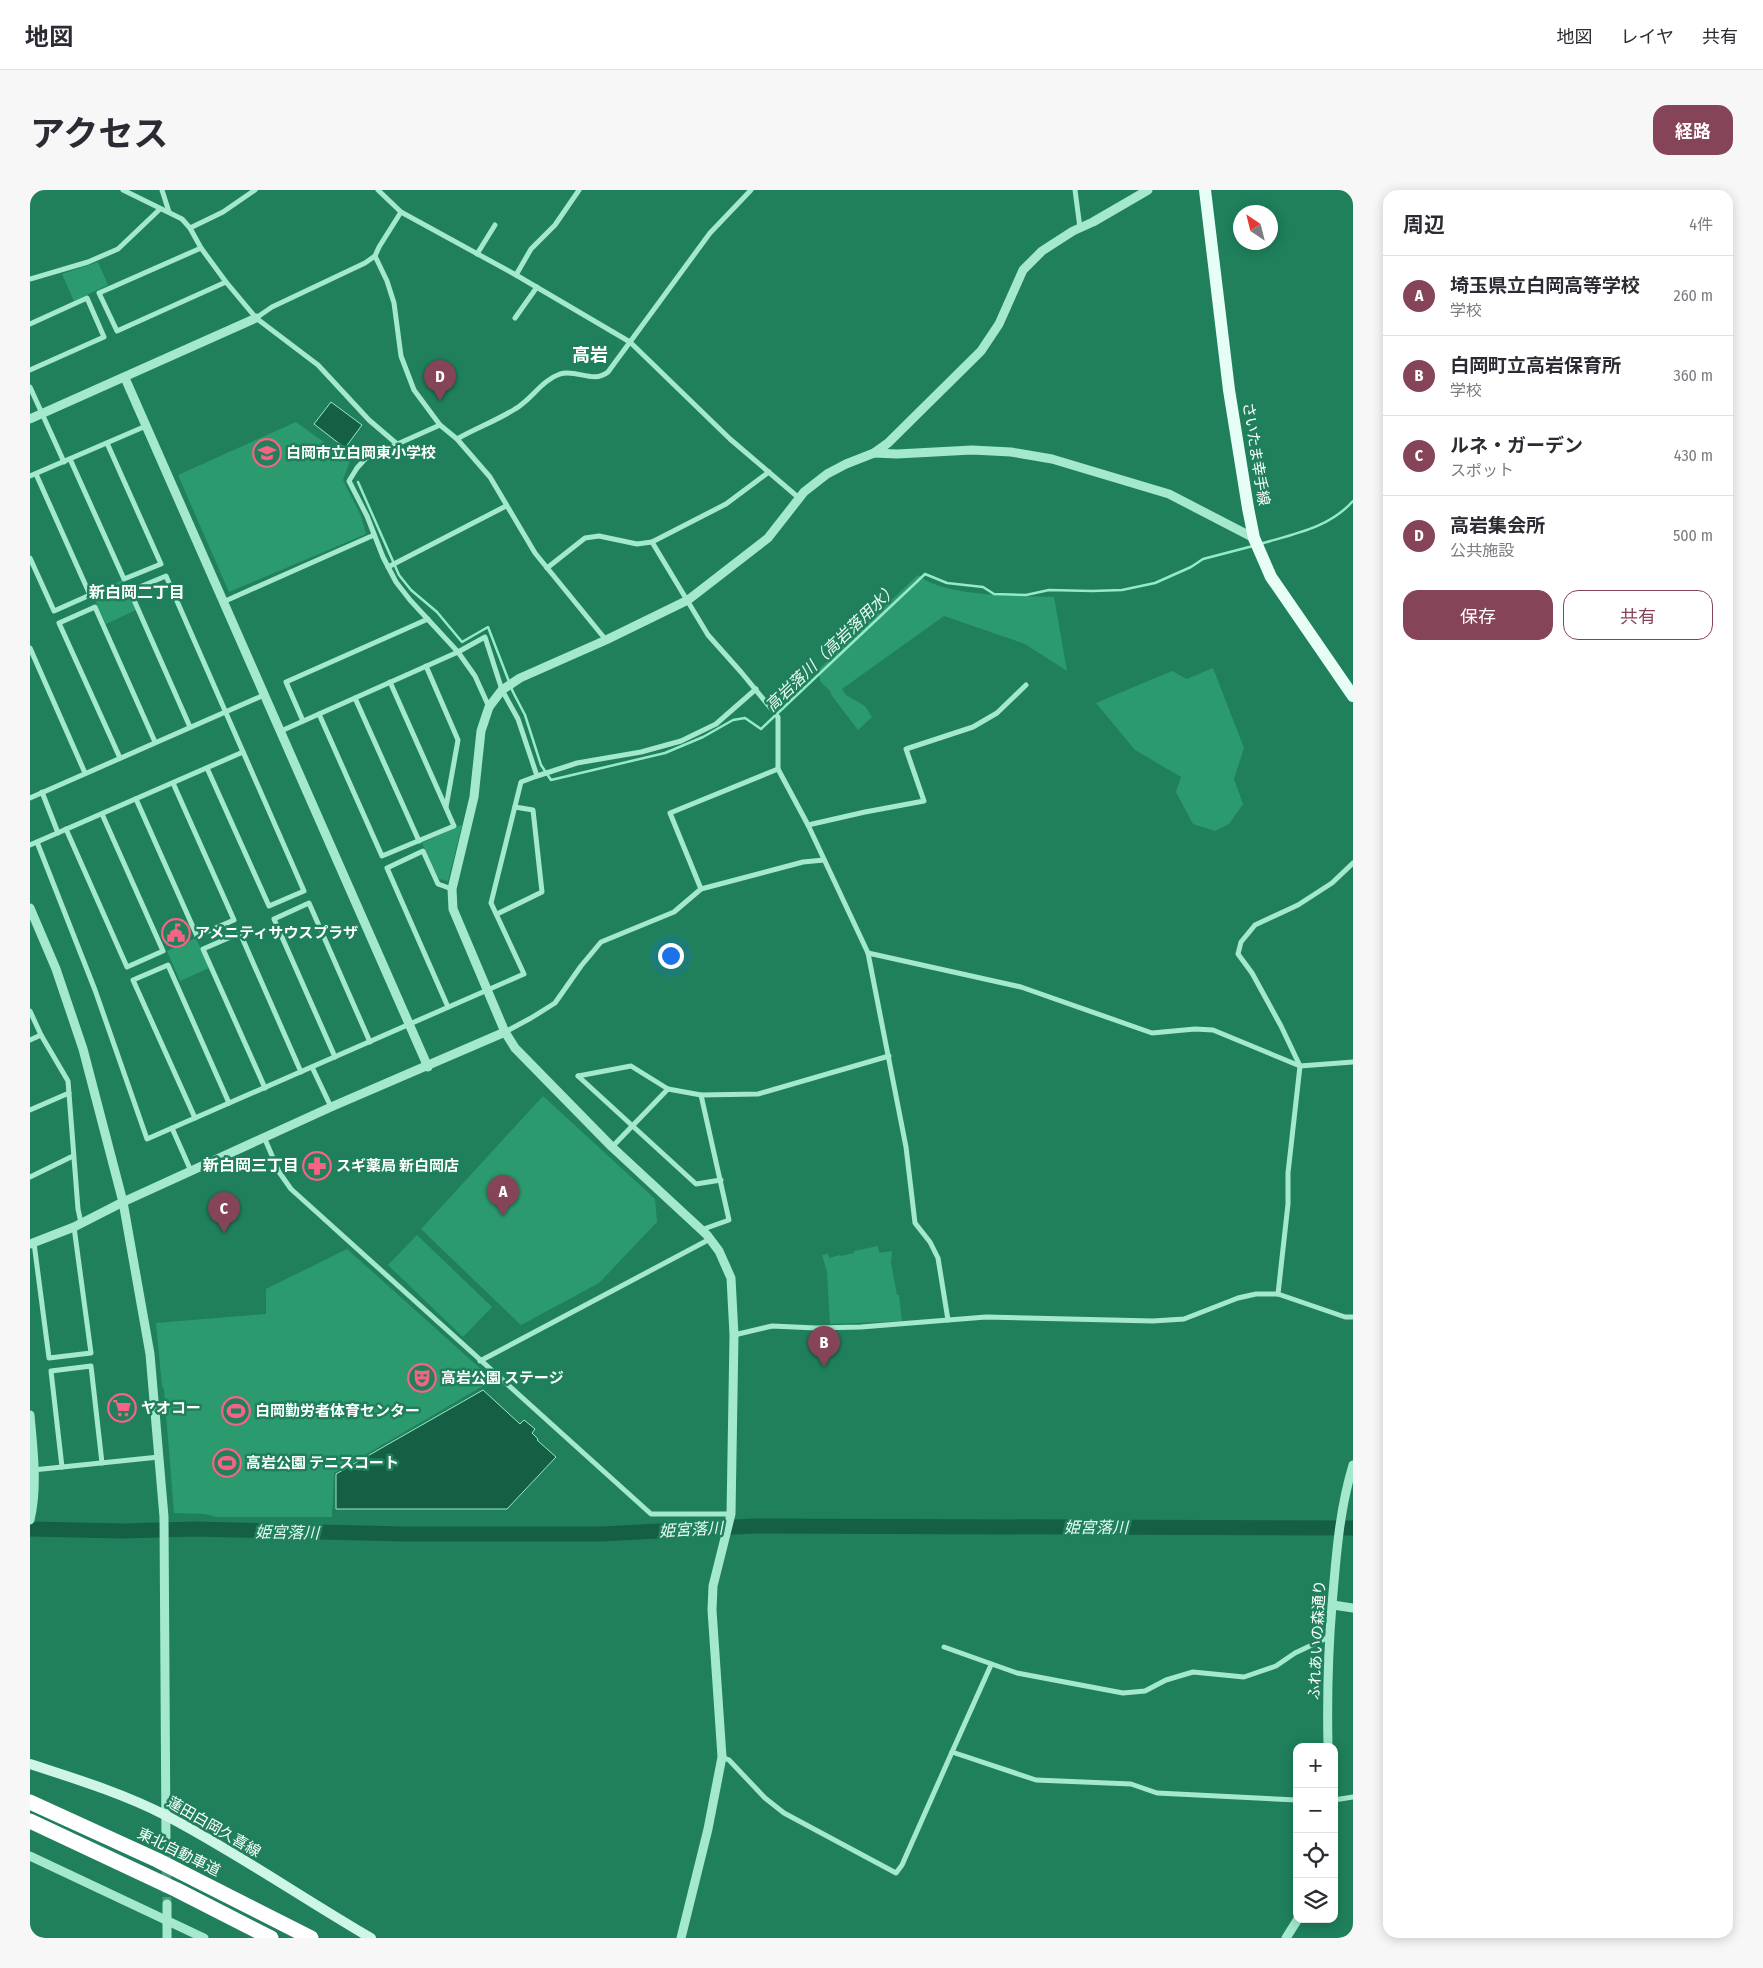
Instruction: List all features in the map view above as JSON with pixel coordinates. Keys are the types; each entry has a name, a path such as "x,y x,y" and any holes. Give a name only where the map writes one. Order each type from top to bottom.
{"highway":[{"name":"東北自動車道","path":"30,1802 157,1860 311,1938"},
{"path":"30,1821 177,1890 271,1938"}],"main road":[{"name":"さいたま幸手線","path":"1205,190 1229,390 1254,538 1271,577 1353,696"},
{"name":"蓮田白岡久喜線","path":"30,1764 116,1793 165,1815 221,1845 312,1904 371,1938"}],"street":[{"path":"123,190 182,220 190,228 201,248 226,282 256,318 318,365 369,420 397,444"},
{"path":"162,190 169,212"},
{"path":"190,228 224,212 253,190"},
{"path":"378,190 401,212 516,275 630,342 730,439 799,498"},
{"path":"516,275 531,249 555,225 579,190"},
{"path":"457,439 517,408 553,378 562,374 572,373 591,377 603,376 710,233 750,190"},
{"path":"1075,190 1080,228"},
{"path":"681,1938 708,1829 722,1757 712,1610 713,1586 730,1514 734,1335 731,1278 719,1251 710,1239 612,1147 515,1048 505,1032 453,909 452,889 474,797 482,731 489,707 502,690 520,678 606,640 688,600 768,538 799,498 827,474 874,453 888,442 980,351 999,324 1023,270 1031,261 1042,251 1148,190"},
{"path":"30,279 88,262 118,249 160,209"},
{"path":"30,419 256,318 272,307 366,263 375,256 401,212"},
{"path":"477,254 495,225"},
{"path":"201,248 99,293 117,331 226,282"},
{"path":"375,256 387,281 394,303 401,356 414,390 440,425 457,439 490,477 535,553 606,640"},
{"path":"515,318 536,287"},
{"path":"30,324 88,298 104,337 30,370"},
{"path":"125,378 428,1067"},
{"path":"30,387 64,462"},
{"path":"440,425 366,458 356,468 349,481 367,516 388,567 410,600 458,652 475,676 489,707"},
{"path":"30,558 54,611 90,595 33,475 146,426"},
{"path":"70,459 124,579 161,564 107,443"},
{"path":"874,453 898,454 972,450 1011,452 1052,459 1169,494 1254,538"},
{"path":"547,568 585,538 599,536 637,544 652,542 726,504 769,472"},
{"path":"388,567 506,506"},
{"path":"223,602 374,535"},
{"path":"652,542 708,635 778,717 778,769 808,825 868,953 906,1147 915,1223 930,1242 938,1258 948,1320"},
{"path":"190,727 130,591 166,576 304,891 269,906 208,768"},
{"path":"120,758 59,623 95,607 155,742"},
{"path":"303,721 286,682 428,619"},
{"path":"281,731 458,652 485,637 502,690 518,719 538,776"},
{"path":"30,648 85,773"},
{"path":"426,666 458,740 446,807"},
{"path":"319,714 382,856 454,826 390,682"},
{"path":"808,825 924,801 906,748 973,727 997,713 1026,685"},
{"path":"36,842 94,990 147,1139 524,974 491,902 522,782 577,763 641,752 680,741 716,724 756,689"},
{"path":"30,798 264,695"},
{"path":"355,698 419,841"},
{"path":"30,845 243,752"},
{"path":"701,889 670,813 778,769"},
{"path":"136,799 198,936 234,920 173,783"},
{"path":"42,792 58,833"},
{"path":"497,914 542,892 533,810 515,807"},
{"path":"66,830 127,967 163,952 102,814"},
{"path":"448,1007 387,868 423,851 438,884 452,889"},
{"path":"30,1011 41,1035 68,1081 78,1225 91,1353 49,1358 32,1244 78,1225 123,1202 264,1137 505,1032 555,1003 581,966 601,942 674,912 701,889 803,862 824,860"},
{"path":"1278,1294 1288,1204 1288,1173 1300,1066 1252,972 1238,954 1241,942 1255,925 1298,905 1332,883 1353,863"},
{"path":"335,1057 274,919 309,904 370,1042"},
{"path":"30,908 56,969 83,1049 123,1202 150,1354 164,1517 166,1842"},
{"path":"265,1088 203,949 240,933 301,1072"},
{"path":"868,953 1021,987 1152,1033 1195,1029 1213,1030 1300,1066 1353,1062"},
{"path":"195,1118 133,980 168,964 229,1103"},
{"path":"30,1040 41,1035"},
{"path":"721,1180 696,1184 578,1076 632,1066 668,1089 701,1095 758,1094 889,1056"},
{"path":"312,1067 331,1107"},
{"path":"612,1147 668,1089"},
{"path":"30,1110 69,1093"},
{"path":"701,1095 729,1220 701,1230"},
{"path":"172,1128 191,1172"},
{"path":"264,1137 279,1172 291,1189 651,1514 730,1514"},
{"path":"30,1177 74,1156"},
{"path":"480,1361 710,1239"},
{"path":"734,1335 772,1326 825,1328 995,1317 1153,1321 1184,1319 1238,1298 1256,1294 1278,1294 1345,1317 1353,1317"},
{"path":"62,1467 51,1371 91,1366 102,1463"},
{"path":"30,1415 31,1515"},
{"path":"32,1470 160,1457"},
{"name":"ふれあいの森通り","path":"1328,1743 1329,1637 1338,1534 1353,1465"},
{"path":"1332,1604 1353,1608"},
{"path":"944,1647 992,1665 1049,1680 1123,1693 1145,1691 1166,1680 1193,1672 1244,1677 1276,1666 1296,1653 1329,1637"},
{"path":"722,1757 729,1760 765,1798 784,1813 896,1873 902,1865 992,1665"},
{"path":"952,1752 1036,1780 1131,1784 1157,1793 1293,1800"},
{"path":"1338,1799 1353,1797"},
{"path":"30,1856 204,1938"},
{"path":"167,1904 167,1938"},
{"path":"1286,1938 1295,1923"}],"shaded area":[{"path":"98,262 108,285 74,301 62,274"},
{"path":"331,402 362,425 345,448 314,424"},
{"path":"296,422 350,461 343,480 361,516 366,534 229,592 178,475"},
{"path":"918,575 945,588 963,591 983,594 1054,597 1067,671 1025,644 944,616 842,689 846,695 865,706 872,717 858,730 830,691 820,681 819,669"},
{"path":"122,580 136,610 106,624 92,594"},
{"path":"1213,668 1244,748 1234,779 1243,804 1229,824 1215,831 1193,824 1176,792 1181,777 1135,750 1096,703 1172,671 1187,679"},
{"path":"462,825 448,881 439,879 422,843"},
{"path":"196,938 209,968 180,981 167,951"},
{"path":"543,1096 655,1199 657,1222 599,1283 521,1325 421,1229"},
{"path":"417,1235 492,1307 463,1337 388,1265"},
{"path":"878,1246 879,1253 892,1251 891,1263 897,1295 899,1295 902,1321 830,1324 827,1272 822,1255 828,1254 829,1258"},
{"path":"347,1249 493,1380 334,1473 332,1517 217,1517 205,1514 174,1513 164,1389 162,1386 156,1323 266,1314 266,1289"},
{"path":"483,1390 520,1424 524,1420 535,1429 532,1433 537,1440 556,1457 507,1509 336,1509 336,1474"}],"waterway":[{"name":"高岩落川（高岩落用水）","path":"358,482 399,575 411,590 437,612 462,642 488,627 513,692 525,715 541,765 551,780 665,753 703,737 733,720 745,718 761,729 925,574 947,583 983,587 994,594 1026,595 1049,590 1122,590 1155,583 1191,567 1203,559 1253,546"},
{"name":"高岩落川（高岩落用水）","path":"1260,544 1322,524 1344,510 1353,501"},
{"name":"姫宮落川","path":"30,1529 123,1531 194,1529 405,1534 601,1534 754,1526 1353,1528"}],"tunnel":[{"path":"166,1843 167,1904"}],"place":[{"name":"高岩集会所","path":"440,401"},
{"name":"白岡市立白岡東小学校","path":"267,453"},
{"name":"アメニティサウスプラザ","path":"176,933"},
{"name":"スギ薬局 新白岡店","path":"317,1166"},
{"name":"埼玉県立白岡高等学校","path":"503,1216"},
{"name":"ルネ・ガーデン","path":"224,1233"},
{"name":"白岡町立高岩保育所","path":"824,1367"},
{"name":"高岩公園 ステージ","path":"422,1378"},
{"name":"ヤオコー","path":"122,1408"},
{"name":"白岡勤労者体育センター","path":"236,1411"},
{"name":"高岩公園 テニスコート","path":"227,1463"}],"district":[{"name":"高岩","path":"590,355"},
{"name":"新白岡二丁目","path":"137,592"},
{"name":"新白岡三丁目","path":"251,1165"}]}
